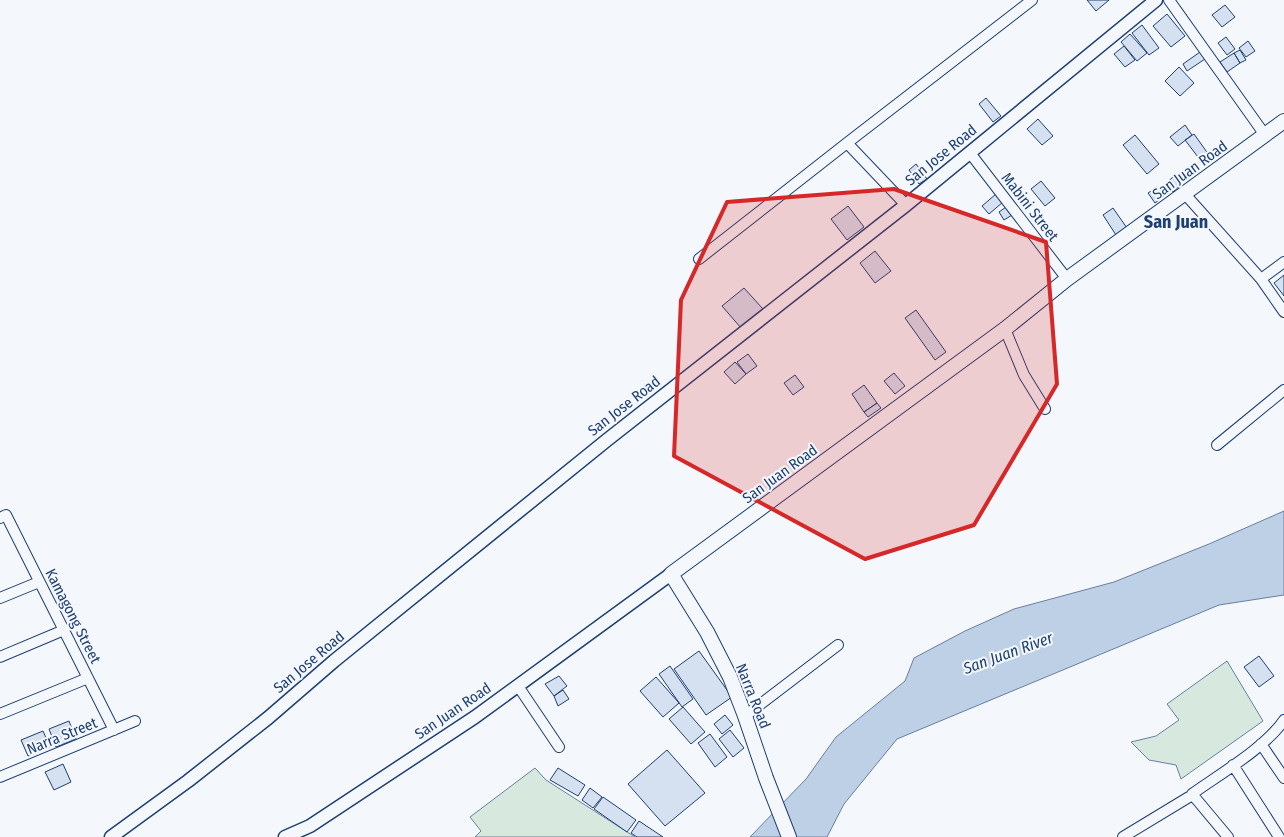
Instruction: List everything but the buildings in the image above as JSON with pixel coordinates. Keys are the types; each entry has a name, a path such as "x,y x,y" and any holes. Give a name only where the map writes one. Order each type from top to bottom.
{"main road":[{"name":"San Juan Road","path":"671,574 1005,329 1067,279 1284,121"},
{"name":"Narra Road","path":"671,574 718,653 745,716 789,837"}],"street":[{"path":"699,260 1032,0"},
{"name":"San Jose Road","path":"111,837 188,781 268,718 334,661 599,446 906,205 1156,0"},
{"path":"1169,0 1265,135"},
{"path":"847,143 906,205"},
{"name":"Mabini Street","path":"970,153 1067,279"},
{"path":"1184,193 1261,279 1284,312"},
{"path":"1261,279 1284,262"},
{"path":"1005,329 1024,375 1045,409"},
{"path":"1216,445 1284,390"},
{"name":"Kamagong Street","path":"3,517 39,582 114,730"},
{"name":"San Juan Road","path":"285,837 310,826 475,717 671,574"},
{"path":"0,598 39,582"},
{"path":"0,657 64,630"},
{"path":"745,716 838,645"},
{"path":"0,714 88,678"},
{"path":"518,686 559,747"},
{"path":"1228,837 1192,794 1261,744 1277,731 1284,720"},
{"name":"Narra Street","path":"0,777 135,721"},
{"path":"1261,744 1284,778"},
{"path":"1233,765 1279,837"},
{"path":"1122,837 1189,797"}],"highlighted area":[{"path":"894,189 1046,242 1057,384 974,525 865,559 674,456 681,300 727,202"}],"shaded area":[{"path":"1227,661 1263,721 1181,779 1176,765 1149,760 1131,742 1156,736 1179,720 1167,704"},
{"path":"535,768 546,780 635,837 475,837 481,831 470,817"}],"water":[{"name":"San Juan River","path":"1284,511 1284,595 1219,605 897,739 844,804 827,837 750,837 806,779 836,737 905,681 914,658 965,631 1014,609 1114,582 1209,544"}],"district":[{"name":"San Juan","path":"1176,222"}]}
